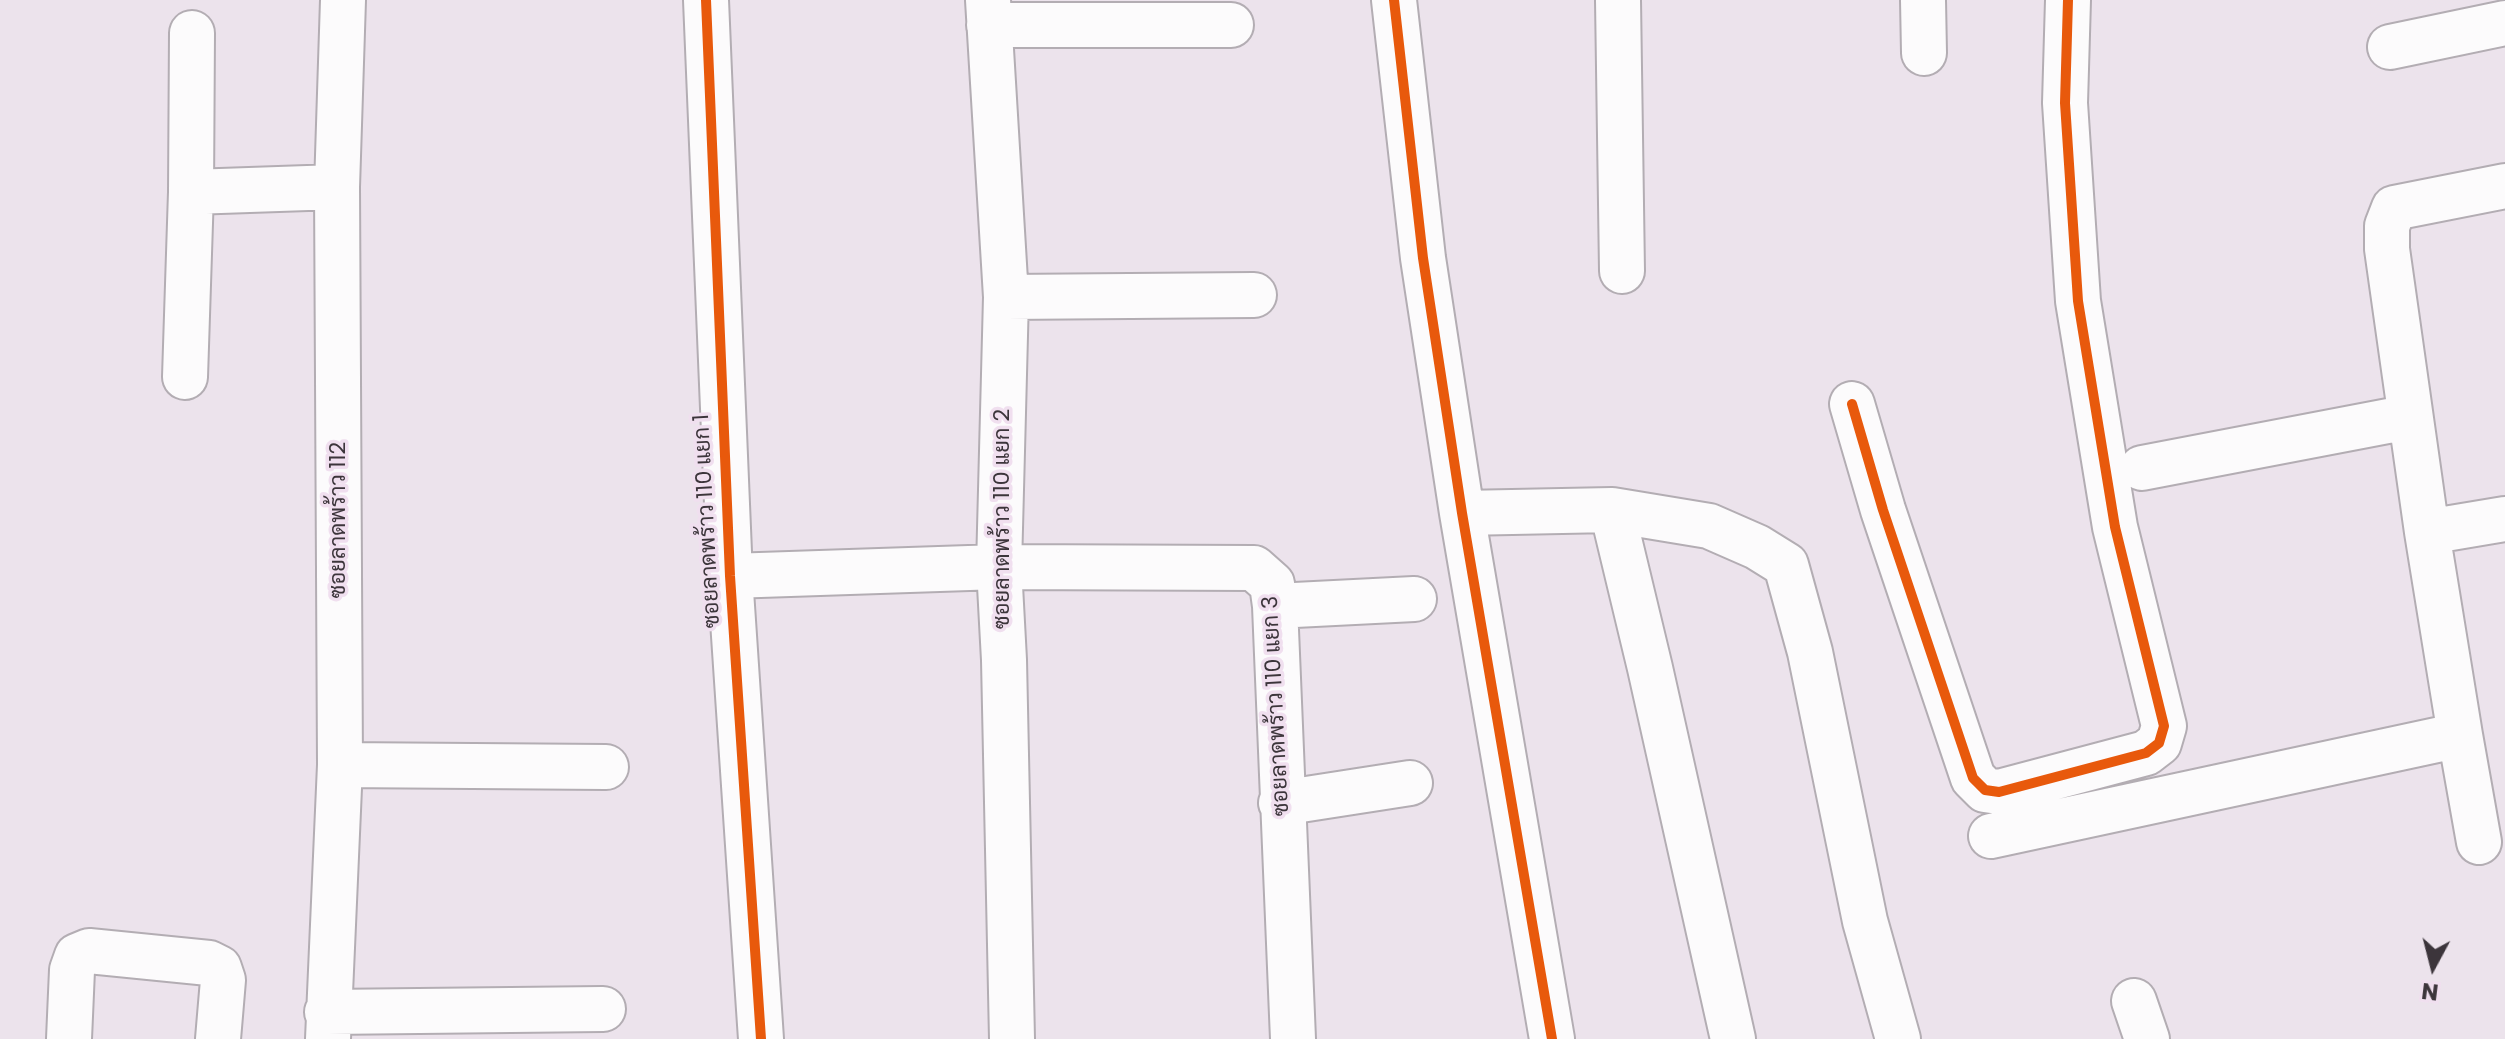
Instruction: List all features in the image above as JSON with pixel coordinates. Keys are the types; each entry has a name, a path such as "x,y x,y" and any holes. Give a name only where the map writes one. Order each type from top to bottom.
{"street":[{"name":"ซอยลาดพร้าว 112","path":"328,1025 340,765 337,187 343,0"},
{"name":"ซอยลาดพร้าว 110 แยก 1","path":"706,0 730,576 761,1039"},
{"path":"1394,0 1423,258 1462,513 1552,1039"},
{"path":"1618,0 1622,271"},
{"path":"1923,0 1924,53"},
{"path":"1852,404 1883,510 1973,778 1985,790 1999,792 2146,753 2159,743 2164,726 2115,527 2078,301 2065,103 2068,0"},
{"path":"988,12 1231,25"},
{"name":"ซอยลาดพร้าว 110 แยก 2","path":"988,12 1006,297 999,567 1004,660 1012,1039"},
{"path":"2390,47 2505,23"},
{"path":"185,377 192,33"},
{"path":"2479,842 2409,417 2387,249 2387,226 2394,208 2505,186"},
{"path":"191,192 337,187"},
{"path":"1006,297 1254,295"},
{"path":"2142,468 2409,417"},
{"path":"1462,513 1612,510 1709,526 1757,547 1786,565 1810,652 1865,921 1898,1039"},
{"path":"1612,510 1733,1039"},
{"path":"2427,532 2505,519"},
{"name":"ซอยลาดพร้าว 110 แยก 3","path":"730,576 999,567 1254,568 1272,584 1275,606 1293,1039"},
{"path":"1275,606 1414,599"},
{"path":"1991,836 2460,735"},
{"path":"340,765 606,767"},
{"path":"1281,803 1410,783"},
{"path":"69,1039 72,970 77,956 89,951 209,963 219,968 223,980 218,1039"},
{"path":"328,1025 603,1009"}],"cycle path":[{"path":"706,0 730,576 761,1039"},
{"path":"1394,0 1423,258 1462,513 1552,1039"},
{"path":"1852,404 1883,510 1973,778 1985,790 1999,792 2146,753 2159,743 2164,726 2115,527 2078,301 2065,103 2068,0"}]}
